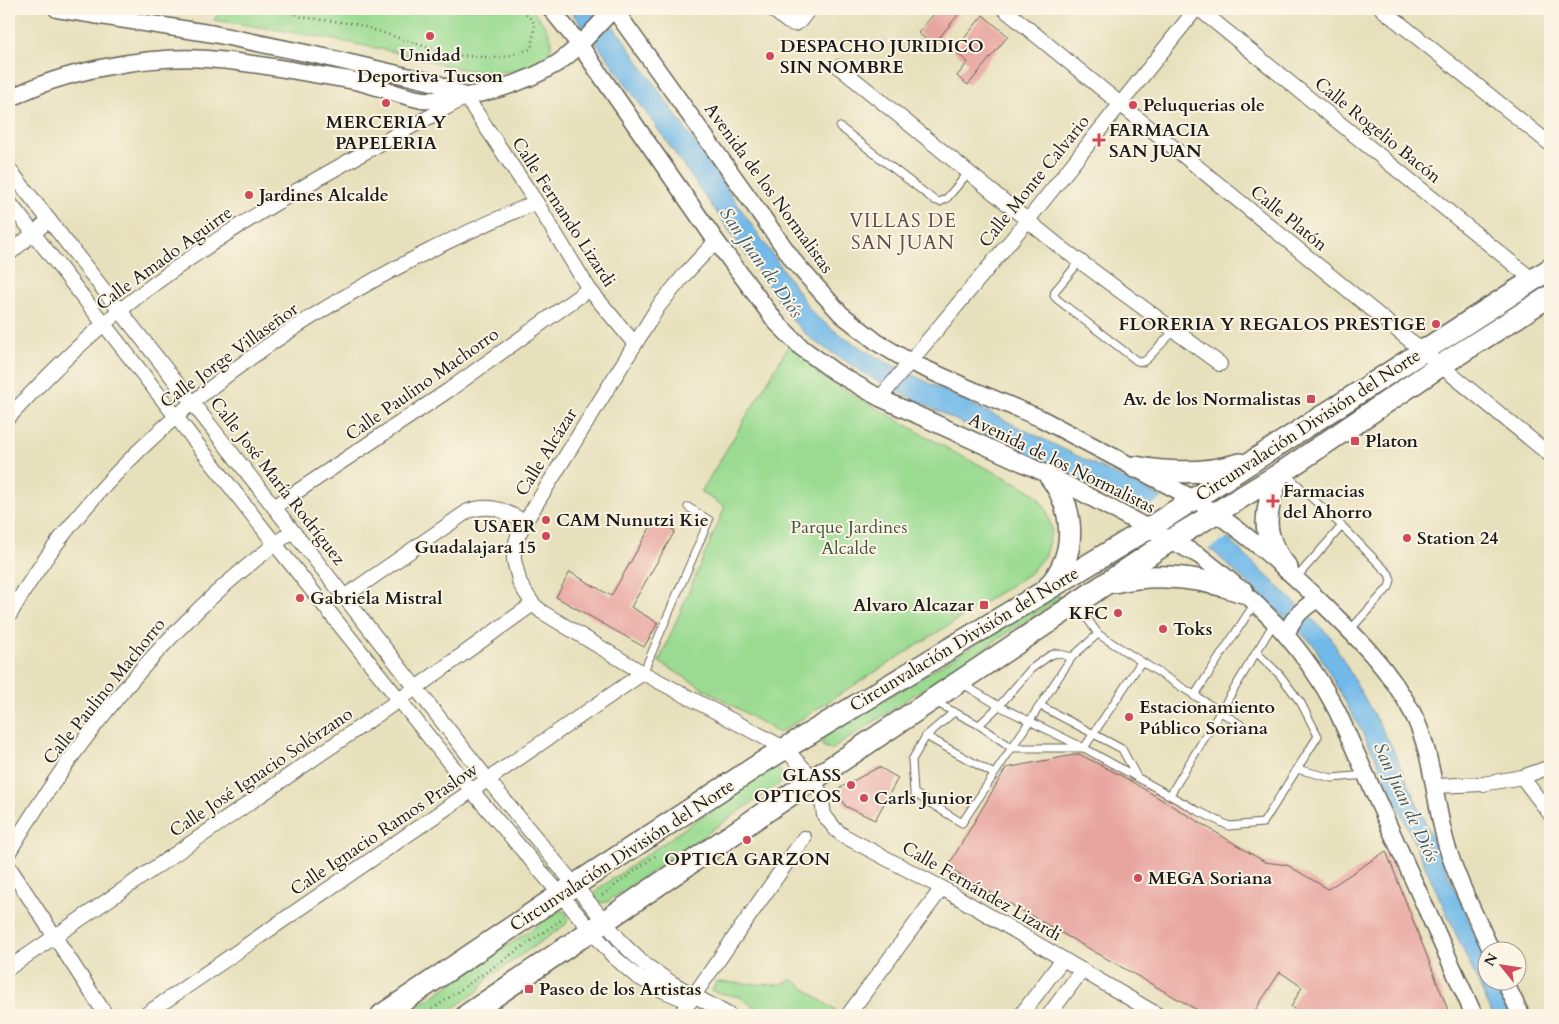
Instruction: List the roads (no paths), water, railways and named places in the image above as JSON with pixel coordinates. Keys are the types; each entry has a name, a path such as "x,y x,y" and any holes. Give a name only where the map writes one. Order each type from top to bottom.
{"main road":[{"name":"Circunvalación División del Norte","path":"382,1015 567,890 784,748 1151,527 1542,274"},
{"name":"Circunvalación División del Norte","path":"467,1015 597,925 1104,584 1280,473 1440,366 1550,296"},
{"path":"1135,468 1163,472 1198,472 1225,468 1259,457"},
{"path":"1280,473 1268,503 1267,526 1273,549 1291,573"},
{"path":"1045,591 1056,578 1064,562 1068,552 1070,529 1068,511 1062,494 1049,475"},
{"path":"1104,584 1141,577 1179,577 1201,580 1249,597"}],"street":[{"path":"57,9 186,30 325,57 436,83 466,97"},
{"name":"Avenida de los Normalistas","path":"551,9 581,42 716,241 776,322 802,348 835,372 1049,475 1173,539 1200,556 1249,597 1283,629 1328,693 1474,1015"},
{"path":"772,9 788,22 794,24 800,22 810,9"},
{"name":"Calle Platón","path":"1004,9 1550,456"},
{"name":"Calle Monte Calvario","path":"882,395 1028,220 1198,9"},
{"name":"Calle Rogelio Bacón","path":"1198,9 1542,274"},
{"path":"1382,9 1550,144"},
{"path":"9,99 58,78 124,64 194,59 234,62 352,81 425,100 466,97 532,77 558,63 613,10"},
{"name":"Avenida de los Normalistas","path":"613,10 796,264 841,314 908,364 1040,418 1135,468 1190,502 1214,514 1291,573 1314,601 1350,630 1382,665 1412,712 1425,745 1447,846 1488,942"},
{"path":"186,30 234,62"},
{"path":"839,67 1059,246 1220,364"},
{"name":"Calle Fernando Lizardi","path":"466,97 536,202 589,289 635,344"},
{"name":"Calle Amado Aguirre","path":"9,417 41,382 104,324 201,252 286,196 466,97"},
{"name":"Calle José María Rodríguez","path":"9,169 488,780 567,890"},
{"path":"9,202 275,544 472,791 567,890 597,925 624,945 644,964 692,999 725,1015"},
{"name":"Calle Jorge Villaseñor","path":"9,616 24,588 50,551 96,494 145,443 192,403 258,353 328,307 428,251 536,202"},
{"path":"9,254 49,220"},
{"name":"Calle Alcázar","path":"716,241 658,307 525,522 514,549 514,560 520,584 533,604 542,612 643,673 784,748 814,779"},
{"name":"Calle Paulino Machorro","path":"274,508 449,390 589,289"},
{"path":"344,597 468,511 481,507 493,507 525,522"},
{"name":"Calle Paulino Machorro","path":"9,852 56,780 96,726 156,652 209,600 292,531"},
{"path":"1283,629 1314,601"},
{"name":"Calle José Ignacio Solórzano","path":"9,968 399,700 533,604"},
{"name":"Calle Ignacio Ramos Praslow","path":"145,1015 643,673"},
{"path":"1434,786 1483,784 1522,777 1550,767"},
{"path":"1522,777 1550,814"},
{"name":"Calle Fernández Lizardi","path":"814,779 821,795 824,815 836,830 844,836 942,888 1158,1015"},
{"path":"680,1015 804,838"},
{"path":"9,867 106,1015"},
{"path":"848,1015 942,888"},
{"path":"1021,1015 1063,959"},
{"path":"1048,1015 1082,970"},
{"path":"1510,992 1521,1015"},
{"path":"692,999 729,1015"}],"lane":[{"path":"840,127 934,200 940,202 947,198 969,172"},
{"path":"1080,260 1055,291 1054,296 1137,361 1143,362 1147,359 1174,331"},
{"path":"1280,473 1342,526 1389,574 1391,580 1389,587 1350,630"},
{"path":"643,673 709,520 688,507"},
{"path":"1291,573 1342,526"},
{"path":"1194,696 1249,597"},
{"path":"1076,603 1098,634 1246,728"},
{"path":"1170,795 1256,652 1283,629"},
{"path":"954,712 926,736 912,760 914,793 962,823 1072,657 1098,634"},
{"path":"959,681 999,706 1084,748 1198,812 1229,826 1263,823 1318,736 1301,703 1279,674 1256,652"},
{"path":"979,726 1032,669 1049,656 1056,653 1072,657"},
{"path":"1084,748 1094,736 1141,662"},
{"path":"931,700 979,726 1012,748 1084,748"},
{"path":"1040,706 1122,750 1137,778"},
{"path":"926,736 994,774"},
{"path":"1297,769 1332,778 1366,775"}],"water":[{"name":"San Juan de Diós","path":"569,9 600,9 623,39 814,315 844,338 880,359 1157,495 1227,538 1329,635 1392,747 1478,942 1476,942 1476,978 1374,754 1314,645 1214,552 1139,511 873,379 811,339 794,322 604,53"},
{"path":"1483,992 1501,992 1511,1015 1493,1015"}],"place":[{"name":"Unidad Deportiva Tucson","path":"430,36"},
{"name":"DESPACHO JURIDICO SIN NOMBRE","path":"770,56"},
{"name":"MERCERIA Y PAPELERIA","path":"386,103"},
{"name":"Peluquerias ole","path":"1133,105"},
{"name":"FARMACIA SAN JUAN","path":"1099,140"},
{"name":"Jardines Alcalde","path":"249,195"},
{"name":"FLORERIA Y REGALOS PRESTIGE","path":"1436,324"},
{"name":"Av. de los Normalistas","path":"1311,399"},
{"name":"Platon","path":"1355,441"},
{"name":"Farmacias del Ahorro","path":"1273,501"},
{"name":"CAM Nunutzi Kie","path":"546,520"},
{"name":"USAER Guadalajara 15","path":"546,536"},
{"name":"Station 24","path":"1407,538"},
{"name":"Gabriela Mistral","path":"300,598"},
{"name":"Alvaro Alcazar","path":"984,605"},
{"name":"KFC","path":"1118,613"},
{"name":"Toks","path":"1163,629"},
{"name":"Estacionamiento Público Soriana","path":"1129,717"},
{"name":"GLASS OPTICOS","path":"851,785"},
{"name":"Carls Junior","path":"864,798"},
{"name":"OPTICA GARZON","path":"747,840"},
{"name":"MEGA Soriana","path":"1138,878"},
{"name":"Paseo de los Artistas","path":"529,989"}],"district":[{"name":"VILLAS DE SAN JUAN","path":"903,231"}],"park label":[{"name":"Parque Jardines Alcalde","path":"849,537"}]}
